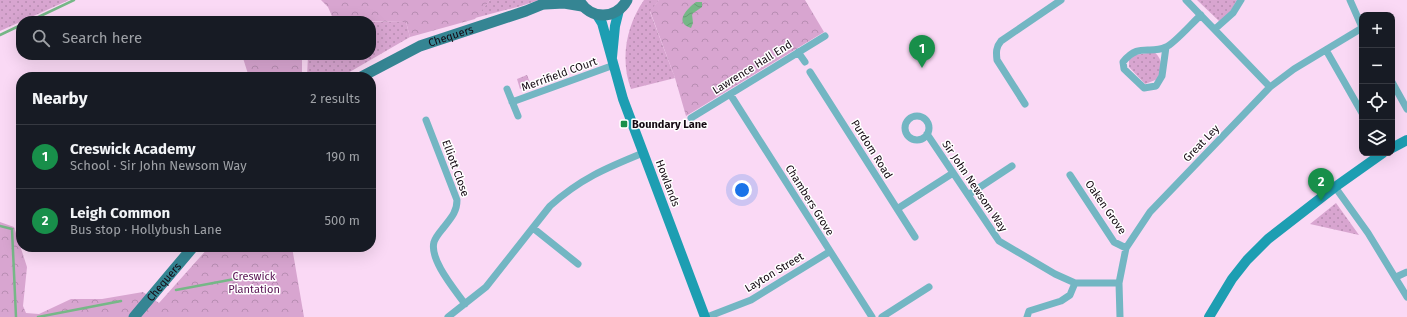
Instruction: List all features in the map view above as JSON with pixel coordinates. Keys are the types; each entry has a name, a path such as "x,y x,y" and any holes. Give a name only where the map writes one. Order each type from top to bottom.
{"main road":[{"path":"581,3 590,12 597,15 612,14 619,10 627,0"},
{"name":"Chequers","path":"371,72 420,46 549,2 581,3"},
{"name":"Chequers","path":"134,317 189,252"}],"street":[{"path":"1025,104 997,60 997,45 1061,0"},
{"path":"1186,0 1270,87"},
{"path":"1215,29 1233,13 1241,0"},
{"path":"1350,0 1359,20"},
{"name":"Howlands","path":"613,61 615,26 619,10"},
{"name":"Howlands","path":"597,15 602,23 623,99 706,317"},
{"path":"1166,48 1162,76 1156,86 1144,88 1124,69 1123,62 1129,55 1136,51 1166,48 1201,15"},
{"name":"Great Ley","path":"1120,317 1120,283 1126,248 1150,212 1270,87 1294,69 1359,29"},
{"name":"Lawrence Hall End","path":"691,118 825,36"},
{"path":"1326,50 1359,108"},
{"path":"798,52 805,62"},
{"name":"Merrifield COurt","path":"512,102 613,61"},
{"name":"Purdom Road","path":"810,72 915,237"},
{"path":"1393,84 1407,109"},
{"name":"Merrifield COurt","path":"507,89 518,116"},
{"name":"Chambers Grove","path":"730,94 829,252 872,317"},
{"name":"Elliott Close","path":"426,120 457,200 456,211 437,236 433,251 438,264 465,304"},
{"name":"Sir John Newsom Way","path":"927,134 999,241 1055,274 1075,283 1120,283"},
{"path":"1395,146 1407,140"},
{"path":"448,317 486,287 550,206 580,181 613,165 643,153"},
{"path":"1209,317 1232,279 1247,260 1268,239 1335,187 1379,156"},
{"path":"968,195 1012,166"},
{"path":"897,209 953,173"},
{"name":"Oaken Grove","path":"1070,175 1114,242 1126,248"},
{"path":"1335,187 1368,233 1407,297"},
{"path":"533,228 578,264"},
{"name":"Layton Street","path":"706,317 755,298 829,252"},
{"path":"1396,277 1407,272"},
{"path":"1027,317 1029,311 1060,301 1070,295 1075,283"},
{"path":"882,317 929,287"}],"green space":[{"path":"0,0 69,0 33,16 16,16 16,24 0,31"},
{"path":"321,0 490,0 475,19 410,37 406,22 376,22 376,16 332,16 328,7"},
{"path":"490,0 539,0 475,18"},
{"path":"644,0 659,0 650,12 675,78 631,89 626,67 627,43 633,21"},
{"path":"659,0 805,0 824,32 686,116 675,78 650,11"},
{"path":"1197,0 1237,0 1227,17 1219,21"},
{"path":"376,22 406,22 410,37 376,57"},
{"path":"1154,52 1159,58 1161,64 1158,79 1145,84 1129,67 1129,60 1135,55"},
{"path":"244,60 302,60 302,72 247,72"},
{"path":"308,60 370,60 350,72 307,72"},
{"path":"527,75 531,85 520,89 517,79"},
{"path":"1336,203 1359,235 1310,224"},
{"name":"Creswick Plantation","path":"0,222 14,227 16,233 16,252 22,252 27,267 23,306 26,313 39,314 71,299 102,299 143,292 159,303 205,252 293,252 304,317 0,317"}],"water":[{"path":"696,2 702,2 702,7 692,14 693,23 691,28 683,22 683,19 686,11"}],"waterway":[{"path":"40,16 74,0"},
{"path":"0,35 16,27"},
{"path":"0,226 12,229 16,317"},
{"path":"176,290 256,275"},
{"path":"38,317 121,301"}],"place":[{"name":"Creswick Academy","path":"922,68"},
{"name":"Boundary Lane","path":"624,124"},
{"name":"Leigh Common","path":"1321,201"}]}
